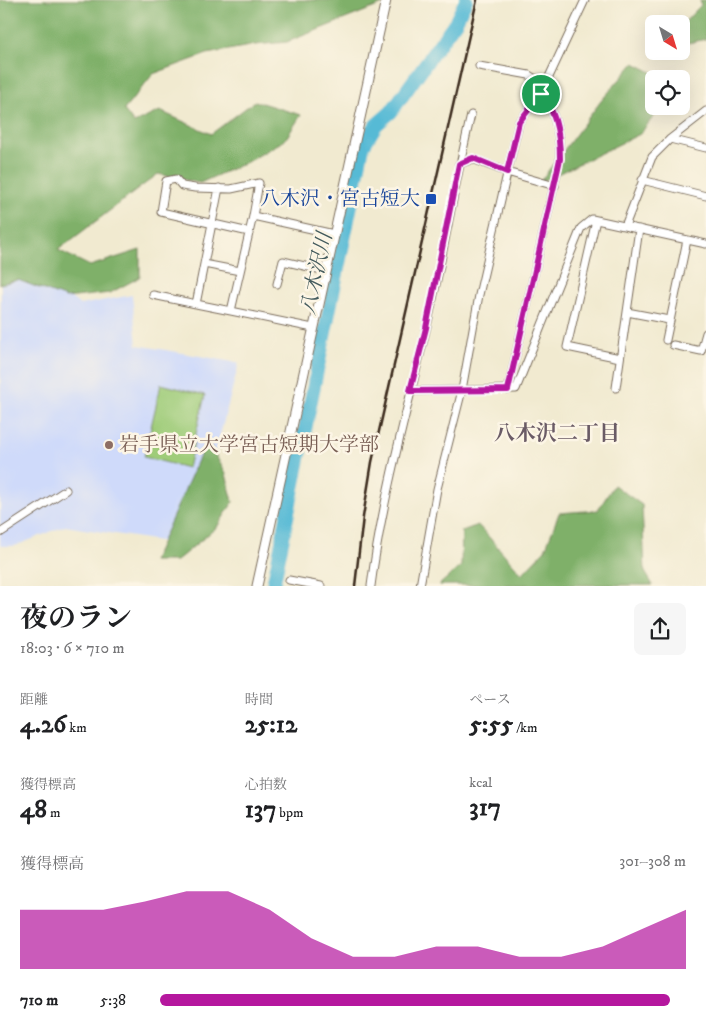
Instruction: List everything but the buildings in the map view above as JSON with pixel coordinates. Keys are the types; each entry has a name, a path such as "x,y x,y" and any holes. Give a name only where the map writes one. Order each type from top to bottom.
{"street":[{"path":"257,586 386,0"},
{"path":"420,586 437,489 462,390 479,296 519,122 541,94 584,0"},
{"path":"479,66 529,75 545,85"},
{"path":"508,390 560,159 560,141 548,102 541,94"},
{"path":"625,226 652,156 670,139 706,111"},
{"path":"371,586 376,546 391,472 426,328 459,164 471,115"},
{"path":"670,139 706,148"},
{"path":"459,164 473,158 507,172 555,186"},
{"path":"231,311 253,216 259,183 231,189 182,186 176,179 166,181 161,212 249,232"},
{"path":"642,180 706,196"},
{"path":"196,304 219,188"},
{"path":"253,216 334,234"},
{"path":"410,391 516,390 581,228 592,219 706,244"},
{"path":"596,220 567,347 620,358"},
{"path":"616,388 639,229"},
{"path":"666,340 687,240"},
{"path":"277,284 283,261 326,271"},
{"path":"204,264 240,271"},
{"path":"153,295 314,328"},
{"path":"627,312 669,320"},
{"path":"673,345 701,350 706,333"},
{"path":"0,532 66,490"},
{"path":"289,580 321,586"}],"shaded area":[{"name":"岩手県立大学宮古短期大学部","path":"1,275 55,286 80,305 132,295 137,345 239,363 191,546 65,526 15,546 0,546"}],"green space":[{"path":"0,0 376,0 383,4 287,42 255,45 207,54 153,74 124,110 134,123 160,111 211,134 255,101 301,115 285,140 247,162 200,183 158,174 58,250 90,266 140,250 140,277 110,293 66,298 18,280 0,284"},
{"path":"700,0 706,0 706,39 690,43 690,17 701,5"},
{"path":"634,63 648,70 645,70 645,115 655,115 640,134 539,183 601,101"},
{"path":"161,384 205,395 188,468 144,457"},
{"path":"207,440 226,474 233,502 217,527 176,561 153,561"},
{"path":"614,485 642,505 645,572 653,585 439,585 461,566 462,531 478,525 522,574 545,550 559,513 598,510"}],"waterway":[{"name":"八木沢川","path":"273,586 363,146 376,125 391,112 456,21 466,0"}],"railway":[{"path":"355,586 372,462 477,0"}],"place":[{"name":"八木沢・宮古短大","path":"431,199"},
{"name":"岩手県立大学宮古短期大学部","path":"109,445"}],"district":[{"name":"八木沢二丁目","path":"557,434"}],"route":[{"path":"541,94 548,102 560,141 560,159 508,390 410,391 426,328 459,164 473,158 507,172 519,122 541,94"}]}
